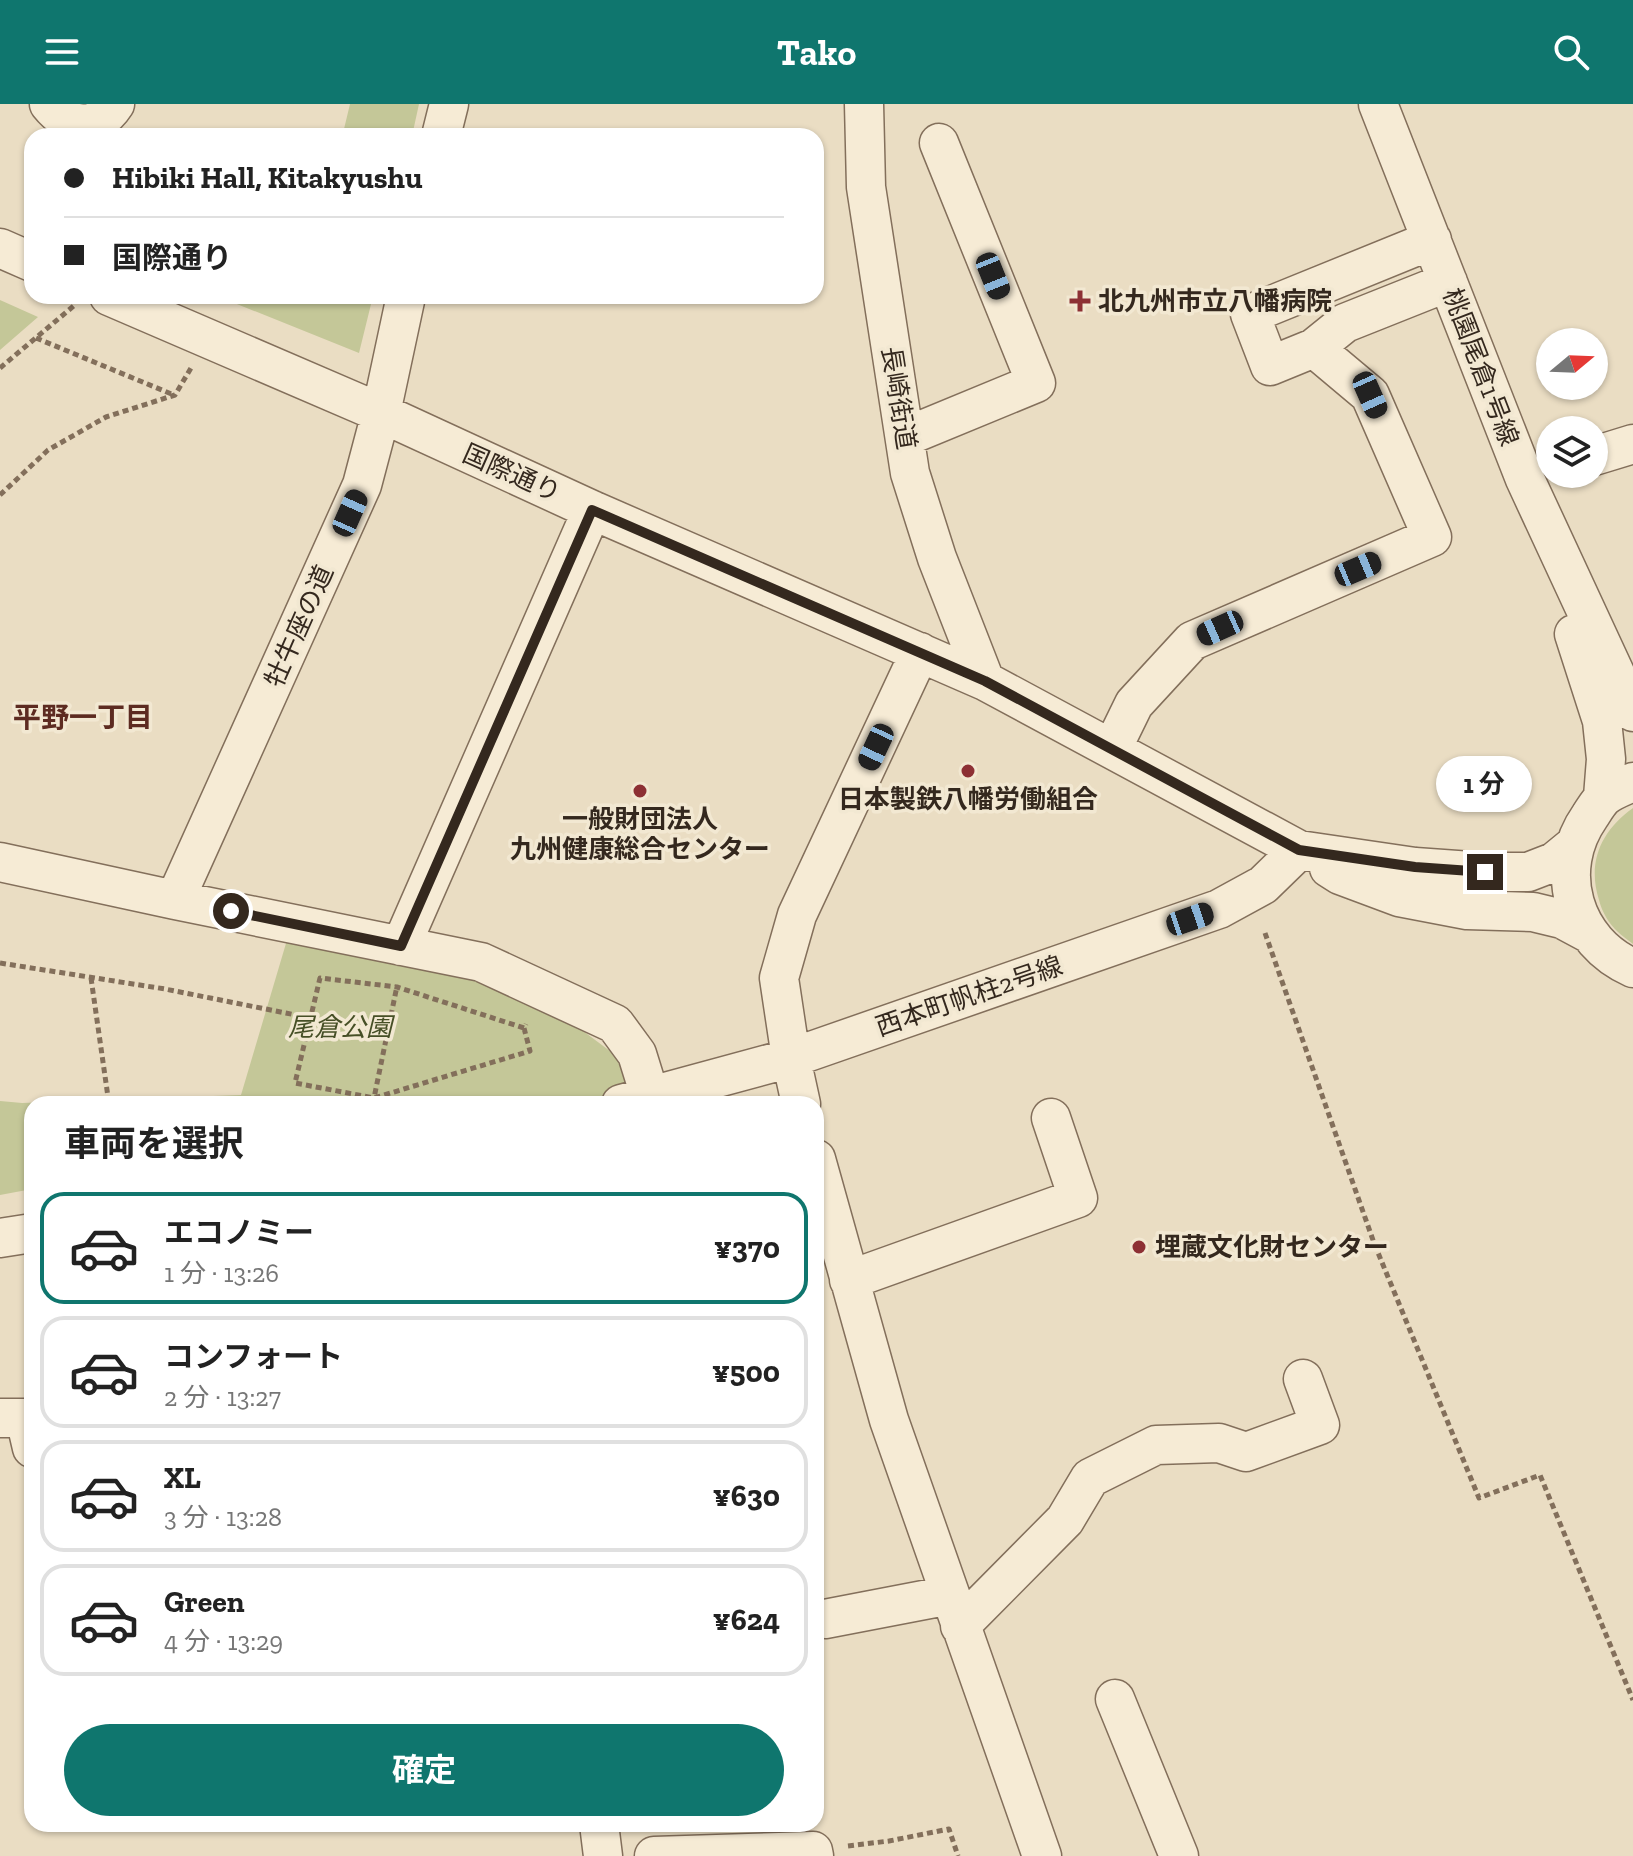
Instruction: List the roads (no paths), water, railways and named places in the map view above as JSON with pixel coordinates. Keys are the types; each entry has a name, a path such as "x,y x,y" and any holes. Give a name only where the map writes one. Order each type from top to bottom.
{"street":[{"path":"68,121 90,123 101,119 115,104"},
{"path":"443,128 449,104"},
{"name":"長崎街道","path":"864,104 866,187 910,473 937,558 985,681"},
{"name":"桃園尾倉1号線","path":"1378,104 1448,282 1536,473"},
{"path":"905,437 1036,383 939,143"},
{"path":"1432,240 1250,314 1270,366 1314,348 1345,323 1448,282"},
{"path":"0,248 24,258"},
{"name":"国際通り","path":"127,304 985,681 1299,850 1415,867 1528,872 1554,862 1576,844"},
{"name":"牡牛座の道","path":"175,900 362,485 404,304"},
{"path":"1112,749 1134,704 1192,641 1432,537 1370,395 1314,348"},
{"path":"1608,452 1633,444"},
{"path":"1540,488 1602,721 1606,759 1618,790 1581,829 1571,858 1571,889 1580,918 1597,944 1633,968"},
{"name":"桃園尾倉1号線","path":"1542,488 1633,712"},
{"path":"401,946 592,510"},
{"path":"799,1096 779,978 797,915 920,652"},
{"path":"1299,850 1340,875 1399,897 1467,910 1533,912 1562,919 1590,934"},
{"name":"西本町帆柱2号線","path":"651,1096 791,1058 1219,909 1263,885 1299,850"},
{"path":"0,862 481,962 615,1024 637,1054 636,1096"},
{"path":"849,1280 1078,1198 1051,1118"},
{"path":"824,1188 889,1420 1042,1856"},
{"path":"0,1238 24,1234"},
{"path":"825,1619 955,1610 1065,1520 1090,1478 1156,1445 1219,1443 1246,1452 1320,1425 1303,1379"},
{"path":"0,1418 24,1418"},
{"path":"1115,1699 1179,1856"},
{"path":"600,1832 603,1856"},
{"path":"654,1856 812,1844"}],"place":[{"name":"北九州市立八幡病院","path":"1080,301"},
{"name":"日本製鉄八幡労働組合","path":"968,771"},
{"name":"一般財団法人 九州健康総合センター","path":"640,791"},
{"name":"埋蔵文化財センター","path":"1139,1247"}],"district":[{"name":"平野一丁目","path":"83,717"}],"park label":[{"name":"尾倉公園","path":"340,1027"}]}
